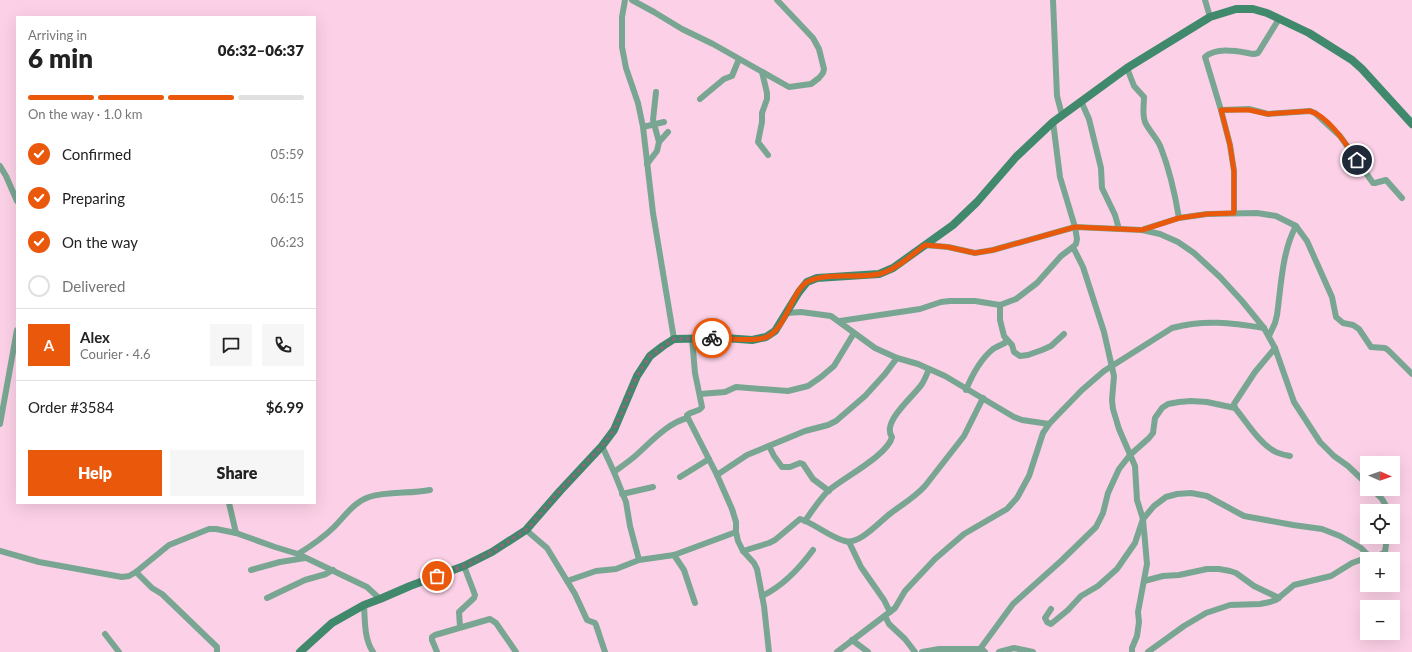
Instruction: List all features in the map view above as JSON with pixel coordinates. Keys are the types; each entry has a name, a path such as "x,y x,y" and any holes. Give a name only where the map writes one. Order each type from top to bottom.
{"main road":[{"path":"300,652 332,623 364,605 464,566 492,552 526,530 602,446 614,430 637,376 650,356 674,339 725,338 752,340 766,337 775,331 799,292 807,282 817,278 879,274 894,268 958,220 977,202 1016,157 1053,122 1126,68 1210,17 1236,9 1247,9 1267,13 1309,33 1352,60 1374,80 1412,124"}],"street":[{"path":"625,0 622,17 622,47 626,68 638,103 643,127 653,213 674,339"},
{"path":"632,0 682,30 713,44 789,87 811,84 823,74 824,69 820,49 813,38 777,0"},
{"path":"1053,0 1057,96 1062,115"},
{"path":"1205,0 1210,17"},
{"path":"1234,213 1234,171 1230,145 1205,57 1217,52 1229,50 1254,54 1258,53 1279,20"},
{"path":"700,99 724,79 732,76 739,59"},
{"path":"1126,68 1134,86 1144,97 1144,116 1146,123 1160,146 1168,166 1174,187 1179,218"},
{"path":"762,72 767,99 762,113 762,122 758,142 768,155"},
{"path":"656,92 653,120 660,142"},
{"path":"1081,101 1089,119 1101,168 1102,188 1115,215 1119,229"},
{"path":"1221,110 1249,110 1268,114 1310,111 1315,112 1340,136 1373,183 1386,180 1402,198"},
{"path":"643,127 664,122"},
{"path":"840,322 920,310 934,304 950,301 975,301 1000,305 1016,299 1025,293 1061,256 1076,244 1077,239 1075,227 1060,177 1053,122"},
{"path":"647,164 657,150 660,142 668,132"},
{"path":"0,166 16,198"},
{"path":"0,181 6,176"},
{"path":"1142,230 1179,218 1207,214 1234,213 1257,213 1276,216 1296,226 1307,240 1323,275 1332,298 1336,317 1343,322 1354,325 1371,347 1385,348 1388,350 1412,374"},
{"path":"1269,336 1277,315 1288,247 1296,226"},
{"path":"925,245 948,247 975,253 993,250 1075,227 1142,230 1160,234 1178,242 1220,277 1264,328 1275,348 1294,402 1320,442 1334,456 1360,477"},
{"path":"1073,246 1083,267 1104,332 1114,376 1112,400 1113,409 1119,429 1135,466 1137,500 1144,519 1147,564 1138,612 1139,622 1137,636 1132,652"},
{"path":"1000,305 1000,320 1004,336 1012,345 1014,352 1020,356 1028,355 1051,346 1064,334"},
{"path":"787,313 801,312 831,316 875,348 945,376 966,390 983,398 1014,417 1022,420 1048,424"},
{"path":"837,652 890,612 899,602 905,591 934,559 964,534 1007,509 1016,498 1029,476 1040,441 1048,424 1082,390 1104,371 1172,328 1184,324 1209,322 1264,328"},
{"path":"700,394 725,392 736,387 788,391 808,386 834,366 854,333"},
{"path":"0,424 16,336"},
{"path":"692,338 695,373 702,407 687,415 717,475 736,522 738,541 743,551 754,563 757,569 769,652"},
{"path":"966,390 976,370 989,352 1005,343 1006,340"},
{"path":"1275,348 1264,360 1234,404 1235,408 1268,446 1275,452 1290,456"},
{"path":"717,475 747,455 805,431 828,425 836,420 865,396 897,358"},
{"path":"805,521 816,505 829,491 874,458 889,443 892,437 890,434 890,425 898,412 922,384 929,369"},
{"path":"743,551 769,543 783,534 798,520 802,519 835,537 849,542 866,534 891,513 919,493 936,474 964,436 983,398"},
{"path":"922,652 939,649 983,650 1013,604 1096,527 1103,513 1108,493 1119,469 1130,455 1153,433 1155,418 1162,408 1168,404 1191,401 1207,402 1235,408"},
{"path":"614,472 660,434 681,420 688,418"},
{"path":"602,446 626,502 638,560"},
{"path":"769,446 782,467 790,467 800,463 803,464 812,479 829,491"},
{"path":"680,477 709,459"},
{"path":"622,494 653,487"},
{"path":"298,554 315,544 364,499 371,496 385,494 430,490"},
{"path":"1051,609 1045,618 1047,622 1051,624 1068,610 1081,596 1098,586 1116,568 1135,543 1144,519 1154,506 1166,497 1184,493 1207,496 1223,503 1244,516 1322,529 1340,536 1362,548 1365,552"},
{"path":"229,504 236,533"},
{"path":"0,551 47,564 122,577 129,576 136,572 169,545 209,529 236,533 275,548 298,554 367,587 380,599"},
{"path":"526,530 547,548 575,594 587,620 595,623 605,652"},
{"path":"567,581 596,571 616,569 638,560 674,555 736,532"},
{"path":"849,542 861,567 884,600 890,612"},
{"path":"762,596 770,592 788,578 803,564 813,550"},
{"path":"674,555 684,570 695,603"},
{"path":"251,570 280,562 305,558"},
{"path":"1148,652 1184,626 1206,613 1230,605 1260,604 1270,602 1279,598 1294,585 1331,576 1352,563 1360,560"},
{"path":"460,628 460,610 475,597 464,566"},
{"path":"1144,581 1163,576 1219,569 1236,573 1254,586 1279,598"},
{"path":"267,598 305,580 326,574 333,570"},
{"path":"136,572 152,588 162,594 194,624 217,647 217,652"},
{"path":"364,605 366,629 370,648 373,652"},
{"path":"885,616 889,624 905,639 915,652"},
{"path":"437,652 432,637 490,619 493,620 516,652"},
{"path":"105,634 119,652"},
{"path":"852,640 868,652"},
{"path":"998,652 1014,648 1033,652"}],"way so far":[{"path":"437,576 464,566 492,552 526,530 602,446 614,430 637,376 650,356 674,339 712,338"}],"route":[{"path":"712,338 752,340 766,337 775,331 799,292 807,282 817,278 879,274 894,268 925,245 948,247 975,253 993,250 1075,227 1142,230 1179,218 1207,214 1234,213 1234,171 1230,145 1221,110 1249,110 1268,114 1310,111 1315,112 1335,130 1357,160"}]}
